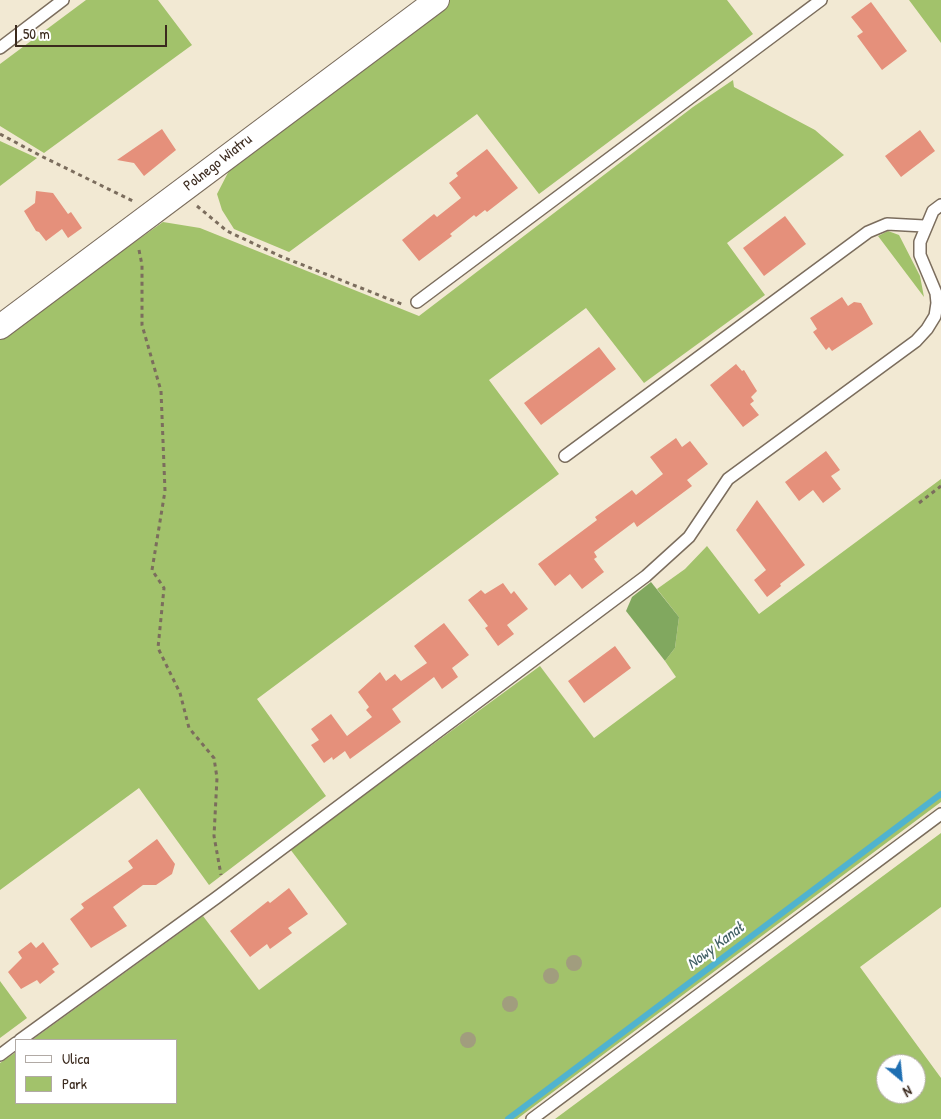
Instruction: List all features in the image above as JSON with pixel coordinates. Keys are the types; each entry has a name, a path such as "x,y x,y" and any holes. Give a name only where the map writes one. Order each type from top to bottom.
{"street":[{"name":"Polnego Wiatru","path":"0,327 437,0"}],"lane":[{"path":"0,48 63,0"},
{"path":"417,302 821,0"},
{"path":"21,1039 228,889 646,576 689,537 728,479 916,340 931,323 937,303 936,293 920,255 920,242 924,226 933,211 941,205"},
{"path":"565,456 868,232 887,224 924,226"},
{"path":"532,1119 941,814"},
{"path":"0,1054 15,1044"}],"path":[{"path":"0,134 155,212"},
{"path":"183,190 201,210 227,231 262,248 398,304 406,305 417,302"},
{"path":"120,238 138,245 142,265 142,325 161,390 165,491 152,570 164,588 158,648 180,693 189,728 214,758 216,778 214,836 220,872 228,889"},
{"path":"919,503 941,486"}],"green space":[{"path":"86,0 158,0 192,45 44,153 0,126 0,64"},
{"path":"450,0 727,0 753,34 539,194 477,114 289,252 234,229 222,210 217,194 234,161"},
{"path":"909,0 941,0 941,43"},
{"path":"733,80 734,87 815,130 844,155 727,243 765,295 644,383 586,308 489,380 559,474 257,699 326,796 209,885 139,788 0,890 0,337 163,222 200,228 419,316 693,107"},
{"path":"0,141 37,158 0,186"},
{"path":"888,231 899,235 920,276 924,297 878,236"},
{"path":"941,479 941,802 517,1119 0,1119 0,1063 15,1053 15,1104 178,1104 178,1039 33,1039 203,916 259,990 347,924 290,849 540,666 594,738 676,677 665,661 675,648 679,617 657,589 685,569 707,546 759,614"},
{"path":"651,582 679,617 675,648 665,661 626,611 632,597"},
{"path":"941,833 941,907 860,967 923,1054 876,1054 876,1104 926,1104 926,1057 941,1078 941,1119 555,1119"},
{"path":"0,981 27,1018 0,1038"}],"building":[{"path":"871,2 907,51 882,70 857,36 863,32 851,17"},
{"path":"162,129 176,150 144,176 134,163 117,160"},
{"path":"920,130 935,151 901,177 885,156"},
{"path":"487,149 518,188 487,212 485,210 476,217 474,215 450,234 452,236 419,261 402,240 434,214 437,217 461,198 449,183 458,176 456,173"},
{"path":"36,191 53,193 68,214 71,212 82,228 68,238 62,229 46,241 36,231 24,211 35,203"},
{"path":"785,216 806,244 764,276 743,248"},
{"path":"842,297 848,306 854,302 861,303 873,324 832,351 829,347 826,350 813,332 817,329 810,318"},
{"path":"599,347 616,369 541,425 524,403"},
{"path":"736,364 742,371 744,370 757,391 751,397 754,401 750,404 759,415 743,427 710,385"},
{"path":"676,438 682,447 690,441 708,464 687,480 692,486 637,527 634,522 594,552 597,557 594,559 604,572 582,589 570,574 555,586 538,564 597,520 595,517 632,490 636,495 663,474 650,457"},
{"path":"826,451 840,470 831,476 841,489 823,503 813,490 799,501 785,482"},
{"path":"757,500 805,565 780,584 781,586 767,597 754,580 766,570 736,530"},
{"path":"503,583 511,594 514,591 528,609 507,625 514,634 498,646 485,628 488,626 468,600 481,590 485,594"},
{"path":"444,623 469,655 452,668 458,677 442,689 434,677 392,709 401,722 350,759 345,751 333,760 332,757 324,763 311,745 319,740 311,729 331,714 347,736 372,717 366,710 369,707 358,692 380,672 386,681 395,674 401,681 427,663 414,646"},
{"path":"615,646 631,668 584,703 568,681"},
{"path":"157,839 175,864 172,874 156,885 143,885 113,907 127,926 91,948 70,919 84,908 81,904 133,868 128,861"},
{"path":"289,888 308,914 288,928 292,933 270,949 267,944 250,957 230,931 268,901 270,903"},
{"path":"31,942 36,948 43,942 59,964 52,969 55,972 40,984 37,980 21,989 8,972 22,958 18,952"}],"waterway":[{"name":"Nowy Kanał","path":"508,1119 941,794"}]}
